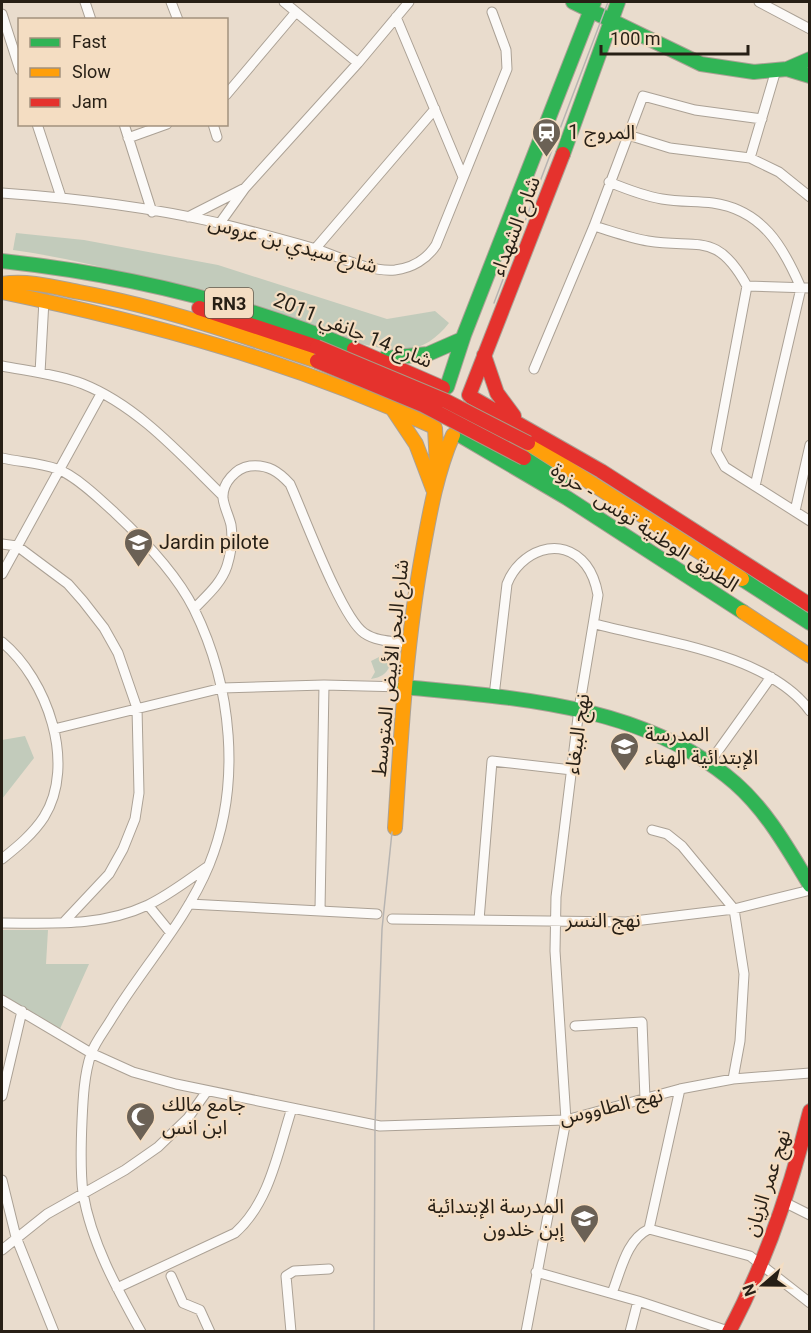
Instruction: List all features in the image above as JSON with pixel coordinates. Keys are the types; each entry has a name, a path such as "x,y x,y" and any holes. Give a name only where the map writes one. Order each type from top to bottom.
{"main road":[{"path":"573,2 592,7 610,21 701,64 729,70 782,70 810,76"},
{"name":"شارع الشهداء","path":"470,396 618,2"},
{"name":"شارع الشهداء","path":"445,388 460,340 496,256 555,96 592,7"},
{"path":"782,70 810,59"},
{"path":"2,263 164,298 244,321 317,354 525,458 810,642"},
{"name":"شارع 14 جانفي 2011","path":"2,263 77,268 153,283 270,316 380,358 445,388"},
{"path":"2,285 28,282 88,293 317,354 446,401 528,443 598,485 810,623"},
{"name":"RN3","path":"2,292 204,337 328,380 389,404 434,427"},
{"path":"380,358 404,358 428,354 460,340"},
{"path":"484,355 497,393 522,424"},
{"path":"434,427 428,407 433,395 445,388"},
{"name":"الطريق الوطنية تونس - حزوة","path":"445,388 459,388 522,424 679,519 810,605"},
{"path":"455,434 472,422 475,410 470,396"},
{"path":"389,404 416,444 435,483"},
{"name":"الطريق الوطنية تونس - حزوة","path":"434,427 443,434 455,434 567,498 810,656"},
{"name":"شارع البحر الأبيض المتوسط","path":"394,828 408,643 435,483 434,427"},
{"name":"شارع البحر الأبيض المتوسط","path":"435,483 455,434"},
{"path":"404,687 494,696 579,710 645,728 687,747 710,762 739,787 766,816 795,855 810,888"},
{"name":"نهج عمر الزيان","path":"730,1331 761,1262 784,1202 810,1111"}],"street":[{"path":"85,2 90,18"},
{"path":"171,2 177,18"},
{"path":"284,2 358,63"},
{"path":"220,223 245,188 358,63 407,2"},
{"path":"759,2 810,29"},
{"path":"228,93 296,12"},
{"name":"شارع سيدي بن عروس","path":"2,193 61,197 220,223 382,269 394,270 419,262 429,255 436,245 507,69 506,50 492,12"},
{"path":"2,14 18,64"},
{"path":"396,17 463,177"},
{"path":"750,158 762,119 782,70"},
{"path":"534,369 594,225 643,96 695,110 762,119"},
{"path":"315,249 435,109"},
{"path":"38,126 61,197"},
{"path":"125,126 152,212"},
{"path":"128,138 161,126"},
{"path":"214,126 217,137"},
{"path":"628,135 670,148 750,158 779,172 810,197"},
{"path":"609,182 662,199 723,205 751,215 767,228 780,244 805,288 755,486"},
{"path":"188,217 245,188"},
{"path":"594,225 647,241 705,244 730,259 747,285 716,451 725,467 808,518"},
{"path":"747,285 805,288"},
{"path":"40,373 44,300"},
{"path":"2,366 82,384 101,394 134,414 223,496 231,525 231,546 227,565 218,583 194,609"},
{"path":"2,574 101,394"},
{"path":"795,511 810,445"},
{"path":"2,458 59,470 98,498 130,526 174,579 194,609 222,688 228,771 224,818 209,866 189,904 128,992 91,1053 83,1095 81,1152 83,1194 97,1241 117,1288 141,1332"},
{"path":"223,496 231,476 239,470 257,466 268,467 280,473 290,484 339,595 356,627 375,640 408,643"},
{"path":"2,544 16,546 68,584 104,628 118,653 137,708 139,793 135,819 109,873 63,923"},
{"name":"نهج الببغاء","path":"494,696 507,584 513,569 522,560 541,549 554,548 575,555 585,563 594,577 598,596 596,624 579,710 555,921 566,1120 526,1332"},
{"path":"596,624 730,659 771,677 791,692 810,711"},
{"path":"2,642 39,690 54,729 57,759 56,781 45,816 30,835 2,859"},
{"path":"710,762 771,677"},
{"path":"54,729 222,688 324,685 404,687"},
{"path":"320,910 324,685"},
{"path":"478,920 492,761 572,770"},
{"path":"652,830 667,834 682,846 734,909 744,974 740,1041 733,1079"},
{"path":"2,923 63,923 107,919 148,905 209,866"},
{"name":"نهج النسر","path":"392,919 626,922 734,909 810,888"},
{"path":"189,904 377,914"},
{"path":"148,905 170,932"},
{"name":"نهج الطاووس","path":"2,1000 91,1053 133,1072 207,1091 375,1125 566,1120 680,1089 733,1079 810,1073"},
{"path":"2,1096 22,1011"},
{"path":"575,1026 642,1022 645,1099"},
{"path":"650,1229 680,1089"},
{"path":"2,1250 47,1214 158,1147 188,1118 207,1091"},
{"path":"117,1288 235,1233 248,1222 261,1202 291,1108"},
{"path":"2,1180 16,1237 54,1332"},
{"path":"784,1202 810,1215"},
{"path":"612,1293 630,1246 641,1233 650,1229 740,1252 761,1262 810,1303"},
{"path":"291,1332 286,1276 294,1271 329,1269"},
{"path":"536,1272 638,1300 730,1331"},
{"path":"171,1276 183,1303 204,1314 210,1332"},
{"path":"630,1332 638,1300"}],"green space":[{"path":"16,233 84,240 218,265 387,319 435,311 449,323 435,338 424,345 404,350 379,348 150,280 82,263 13,250"},
{"path":"385,654 390,665 387,671 371,679 375,672 371,661"},
{"path":"25,736 34,758 2,799 2,740"},
{"path":"2,930 48,930 46,964 89,964 59,1031 2,995"}],"tram line":[{"path":"494,303 608,2"},
{"path":"374,1332 375,1125 382,929 392,832"}],"traffic: fast":[{"path":"573,2 701,64 754,72 787,69 810,76"},
{"path":"447,387 464,335 594,2"},
{"path":"563,154 618,2"},
{"path":"787,69 810,59"},
{"path":"2,261 92,274 181,292 268,317 354,349"},
{"path":"385,358 428,354 460,340"},
{"path":"458,434 567,498 743,612"},
{"path":"524,458 563,483"},
{"path":"742,579 810,623"},
{"path":"404,687 491,696 578,710 621,721 661,737 700,757 747,794 776,831 810,885"}],"traffic: slow":[{"path":"2,284 41,285 140,305 229,331 317,361"},
{"path":"2,292 113,317 221,347 328,382 432,426"},
{"path":"392,408 416,444 433,489"},
{"path":"435,428 437,465"},
{"path":"395,828 405,689 417,585 435,492 453,435"},
{"path":"528,443 742,579"},
{"path":"743,612 810,656"}],"traffic: jam":[{"path":"469,395 563,154"},
{"path":"199,308 317,347"},
{"path":"317,347 446,401 528,443"},
{"path":"354,349 443,388"},
{"path":"484,355 497,393 514,416"},
{"path":"317,361 423,405 524,458"},
{"path":"471,397 601,471 810,605"},
{"path":"729,1332 766,1252 795,1168 810,1111"}],"place":[{"name":"المروج 1","path":"547,158"},
{"name":"Jardin pilote","path":"138,568"},
{"name":"المدرسة الإبتدائية الهناء","path":"624,772"},
{"name":"جامع مالك ابن انس","path":"141,1142"},
{"name":"المدرسة الإبتدائية إبن خلدون","path":"585,1244"}]}
